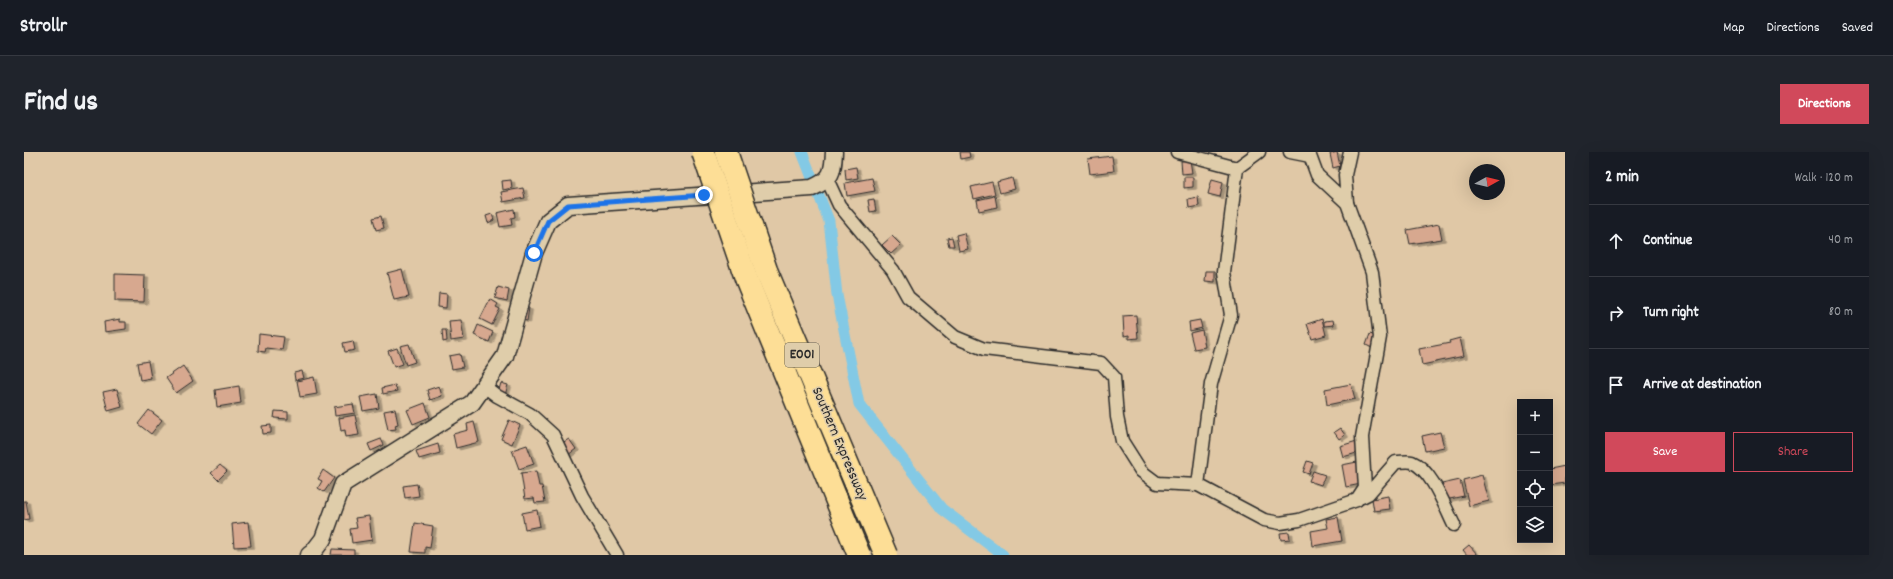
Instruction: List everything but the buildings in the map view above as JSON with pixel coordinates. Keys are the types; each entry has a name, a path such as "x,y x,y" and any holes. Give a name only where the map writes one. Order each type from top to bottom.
{"highway":[{"name":"Southern Expressway","path":"703,152 746,278 859,555"},
{"name":"Southern Expressway","path":"726,152 766,270 886,555"}],"street":[{"path":"308,555 313,552 323,539 343,484 472,403 505,356 534,253 548,221 568,205 821,183 833,169 834,152"},
{"path":"1177,152 1237,168"},
{"path":"1198,485 1211,384 1230,315 1224,272 1237,168 1259,152"},
{"path":"1290,152 1310,156 1317,175 1347,203"},
{"path":"1350,152 1346,175 1347,203 1372,272 1380,338 1362,437 1365,488 1357,500"},
{"path":"821,183 893,270 908,297 955,337 984,349 1101,363 1114,377 1117,416 1122,441 1141,470 1157,483 1198,485 1264,520 1280,523 1300,520 1357,500 1368,494 1396,462 1411,462 1426,472 1439,493 1454,525"},
{"path":"484,386 497,396 530,414 553,435 582,496 617,555"}],"waterway":[{"path":"802,152 829,221 837,295 859,404 942,509 1003,555"}],"route":[{"path":"534,253 548,221 568,205 704,195"}]}
